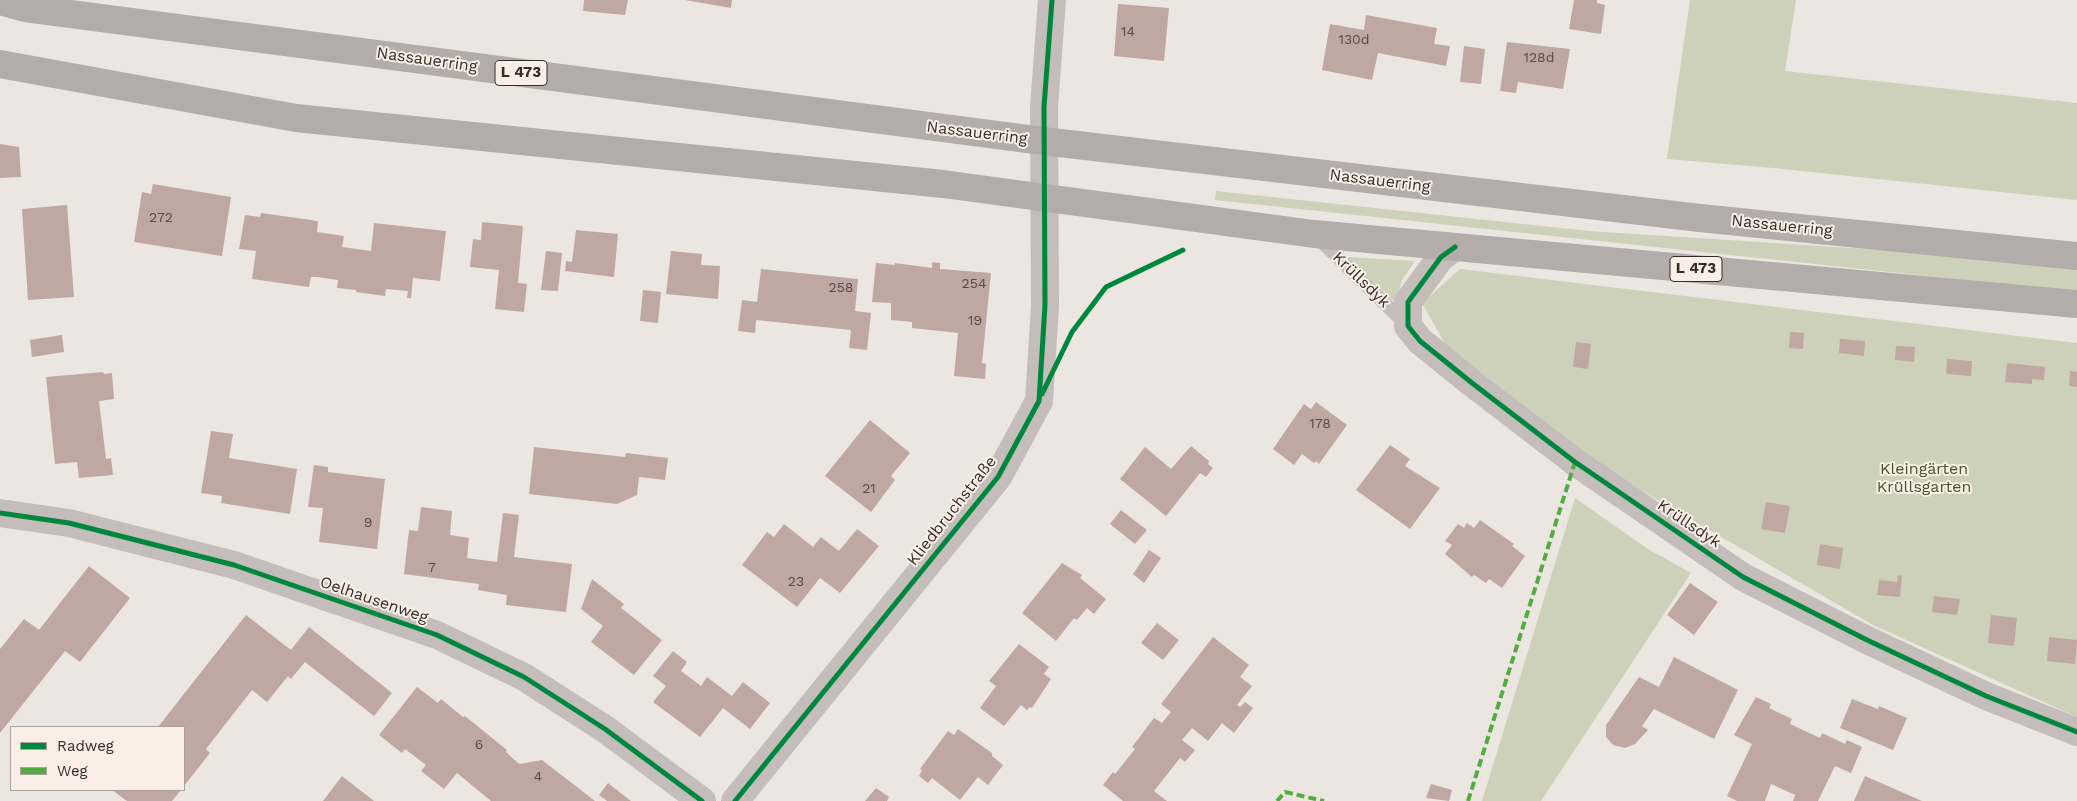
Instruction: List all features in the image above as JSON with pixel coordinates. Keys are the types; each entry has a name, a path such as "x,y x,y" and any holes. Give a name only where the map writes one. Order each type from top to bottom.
{"main road":[{"name":"Nassauerring","path":"0,1 25,8 1043,141 1700,218 2077,256"},
{"name":"L 473","path":"0,64 296,118 925,182 1314,234 2077,304"}],"street":[{"name":"Kliedbruchstraße","path":"735,801 998,477 1039,401 1044,305 1045,198 1043,141 1052,0"},
{"name":"Krüllsdyk","path":"1455,247 1441,256 1408,302 1408,326 1420,341 1575,462 1743,577 1867,640 1969,688 2077,732"},
{"name":"Oelhausenweg","path":"0,513 69,523 234,565 437,635 524,677 605,729 702,801"}],"lane":[{"name":"Krüllsdyk","path":"1314,234 1408,326"}],"green space":[{"path":"1690,0 1796,0 1785,71 2077,103 2077,200 1773,168 1667,159"},
{"path":"1216,191 1589,231 1975,256 2077,266 2077,292 1215,200"},
{"path":"1347,257 1415,261 1402,280 1396,303"},
{"name":"Kleingärten Krüllsgarten","path":"1460,269 2077,343 2077,717 1873,625 1606,470 1445,344 1422,303"},
{"path":"1575,498 1648,549 1691,573 1541,801 1482,801"}],"building":[{"path":"584,0 628,0 625,15 583,11"},
{"path":"685,0 732,0 731,8"},
{"path":"1574,0 1597,0 1597,3 1605,5 1601,34 1569,29"},
{"path":"1118,4 1169,8 1164,61 1114,56"},
{"path":"1366,15 1437,28 1434,44 1450,46 1446,66 1378,53 1372,80 1322,70 1330,24 1364,30"},
{"path":"1507,42 1570,49 1563,89 1518,82 1516,93 1500,91"},
{"path":"1464,46 1485,49 1481,84 1460,82"},
{"path":"0,144 19,147 21,177 0,178"},
{"path":"153,184 231,197 222,256 134,242 142,192 151,194"},
{"path":"67,205 74,297 28,300 22,209"},
{"path":"261,213 318,221 317,232 344,236 342,247 371,251 374,223 446,231 440,281 413,278 411,298 407,298 408,291 386,289 385,296 356,292 356,290 337,288 338,280 317,277 311,277 309,287 252,279 256,251 239,249 245,215 260,217"},
{"path":"482,222 523,226 518,283 527,284 524,312 495,309 499,270 470,267 473,239 481,240"},
{"path":"576,230 618,234 614,277 565,271 566,261 572,262"},
{"path":"546,251 562,253 558,291 541,290"},
{"path":"671,251 702,254 701,265 720,266 718,299 666,294"},
{"path":"932,262 940,263 940,269 991,273 982,363 986,364 985,379 954,376 958,333 912,328 912,322 891,320 891,303 872,302 876,263 895,265 895,263 932,268"},
{"path":"761,269 858,279 855,311 871,313 867,350 849,348 851,330 756,320 755,333 738,331 742,300 757,302"},
{"path":"643,290 661,292 658,323 640,321"},
{"path":"1790,332 1804,333 1803,349 1789,348"},
{"path":"62,335 64,352 32,357 30,340"},
{"path":"1840,339 1865,341 1864,356 1839,353"},
{"path":"1576,342 1591,344 1588,369 1573,367"},
{"path":"1896,346 1915,347 1914,362 1895,360"},
{"path":"1947,359 1972,361 1971,376 1946,374"},
{"path":"2007,363 2045,367 2044,380 2032,379 2032,384 2005,382"},
{"path":"2070,371 2077,372 2077,387 2069,386"},
{"path":"103,372 104,374 112,373 114,399 99,401 106,459 111,458 113,475 79,478 77,462 55,464 46,377"},
{"path":"1316,402 1347,425 1319,464 1316,461 1314,463 1302,454 1294,465 1273,449 1304,404 1311,409"},
{"path":"870,420 910,453 891,476 895,480 871,512 825,476"},
{"path":"211,431 233,434 229,458 297,469 290,514 221,503 222,496 201,493"},
{"path":"1390,445 1410,459 1405,466 1440,488 1410,529 1356,490"},
{"path":"1191,446 1209,461 1208,464 1213,468 1206,477 1200,473 1166,516 1120,479 1145,447 1171,469"},
{"path":"534,447 625,457 626,453 668,458 665,480 639,477 637,495 617,504 529,494"},
{"path":"314,465 328,467 328,472 385,479 377,549 319,542 323,508 308,507"},
{"path":"1766,502 1790,506 1785,533 1761,529"},
{"path":"421,507 452,511 450,535 469,538 467,558 497,562 503,513 519,515 514,557 572,564 566,612 506,605 507,595 478,590 479,584 404,574 409,530 418,531"},
{"path":"1121,510 1147,530 1135,544 1110,524"},
{"path":"1480,520 1514,544 1512,546 1525,556 1502,588 1489,579 1486,583 1474,575 1472,577 1445,554 1452,545 1445,541 1458,524 1464,528 1467,523 1474,528"},
{"path":"784,524 813,547 821,537 839,551 857,529 879,546 840,593 820,578 797,607 742,565 767,532 774,537"},
{"path":"1820,544 1843,548 1840,569 1817,565"},
{"path":"1149,550 1161,558 1144,583 1133,574"},
{"path":"1062,563 1082,575 1080,578 1106,599 1094,614 1087,608 1077,620 1074,618 1056,641 1022,613"},
{"path":"89,566 130,598 80,662 65,651 0,733 0,649 24,619 39,630"},
{"path":"1898,575 1902,576 1900,597 1877,595 1879,580 1897,582"},
{"path":"592,579 624,604 621,608 662,640 634,675 591,642 603,626 581,609"},
{"path":"1690,583 1718,602 1694,635 1667,615"},
{"path":"1934,596 1960,599 1957,615 1932,612"},
{"path":"246,615 291,650 309,627 392,693 374,716 305,662 291,679 288,676 267,702 252,690 206,749 210,753 185,785 185,726 159,726"},
{"path":"1991,615 2017,618 2014,646 1988,643"},
{"path":"1157,623 1179,640 1163,660 1141,643"},
{"path":"1213,637 1249,665 1240,677 1252,686 1237,705 1240,707 1245,702 1253,708 1234,733 1222,723 1208,741 1192,728 1182,740 1195,750 1185,762 1180,758 1154,791 1167,801 1123,801 1103,785 1113,772 1115,774 1135,749 1132,747 1154,718 1162,723 1171,712 1161,704"},
{"path":"2049,637 2077,640 2075,664 2047,661"},
{"path":"1019,644 1049,667 1044,674 1051,679 1032,708 1030,707 1027,710 1021,705 1004,726 980,708 996,686 989,681"},
{"path":"673,651 687,662 681,671 701,686 707,677 732,696 743,682 770,703 750,729 723,708 700,737 653,702 666,686 653,676"},
{"path":"1674,657 1738,690 1714,739 1654,709 1642,726 1648,730 1635,744 1625,748 1613,745 1606,737 1606,725 1639,677 1659,687"},
{"path":"417,687 438,703 441,699 463,717 465,716 507,750 506,752 519,764 542,760 595,801 491,801 457,773 444,789 421,771 426,765 405,749 402,753 379,735"},
{"path":"1756,697 1771,704 1769,708 1792,719 1790,724 1820,738 1822,733 1845,744 1847,740 1862,747 1851,773 1835,766 1818,801 1793,801 1795,795 1771,784 1765,801 1737,801 1727,796 1752,744 1734,735"},
{"path":"1852,699 1878,709 1879,706 1907,718 1893,750 1840,728"},
{"path":"958,729 992,753 992,756 1003,765 988,785 978,777 960,800 932,778 928,783 919,776 922,770 920,769 948,731 954,735"},
{"path":"342,776 374,801 323,801"},
{"path":"1865,776 1922,801 1854,801"},
{"path":"608,783 631,801 607,801 599,795"},
{"path":"1431,784 1452,790 1449,801 1426,798"},
{"path":"876,788 889,797 887,801 865,801"},
{"path":"113,791 180,791 172,801 127,801"}],"marked path":[{"path":"1468,801 1575,462"},
{"path":"1277,801 1285,792 1324,801"}],"cycle path":[{"path":"735,801 998,477 1039,401 1045,305 1044,107 1052,0"},
{"path":"1455,247 1441,257 1408,302 1408,326 1420,341 1472,383 1575,462 1743,577 1867,640 1986,696 2077,732"},
{"path":"1042,394 1072,332 1106,287 1183,250"},
{"path":"0,513 69,523 234,565 437,635 524,677 605,729 702,801"}]}
